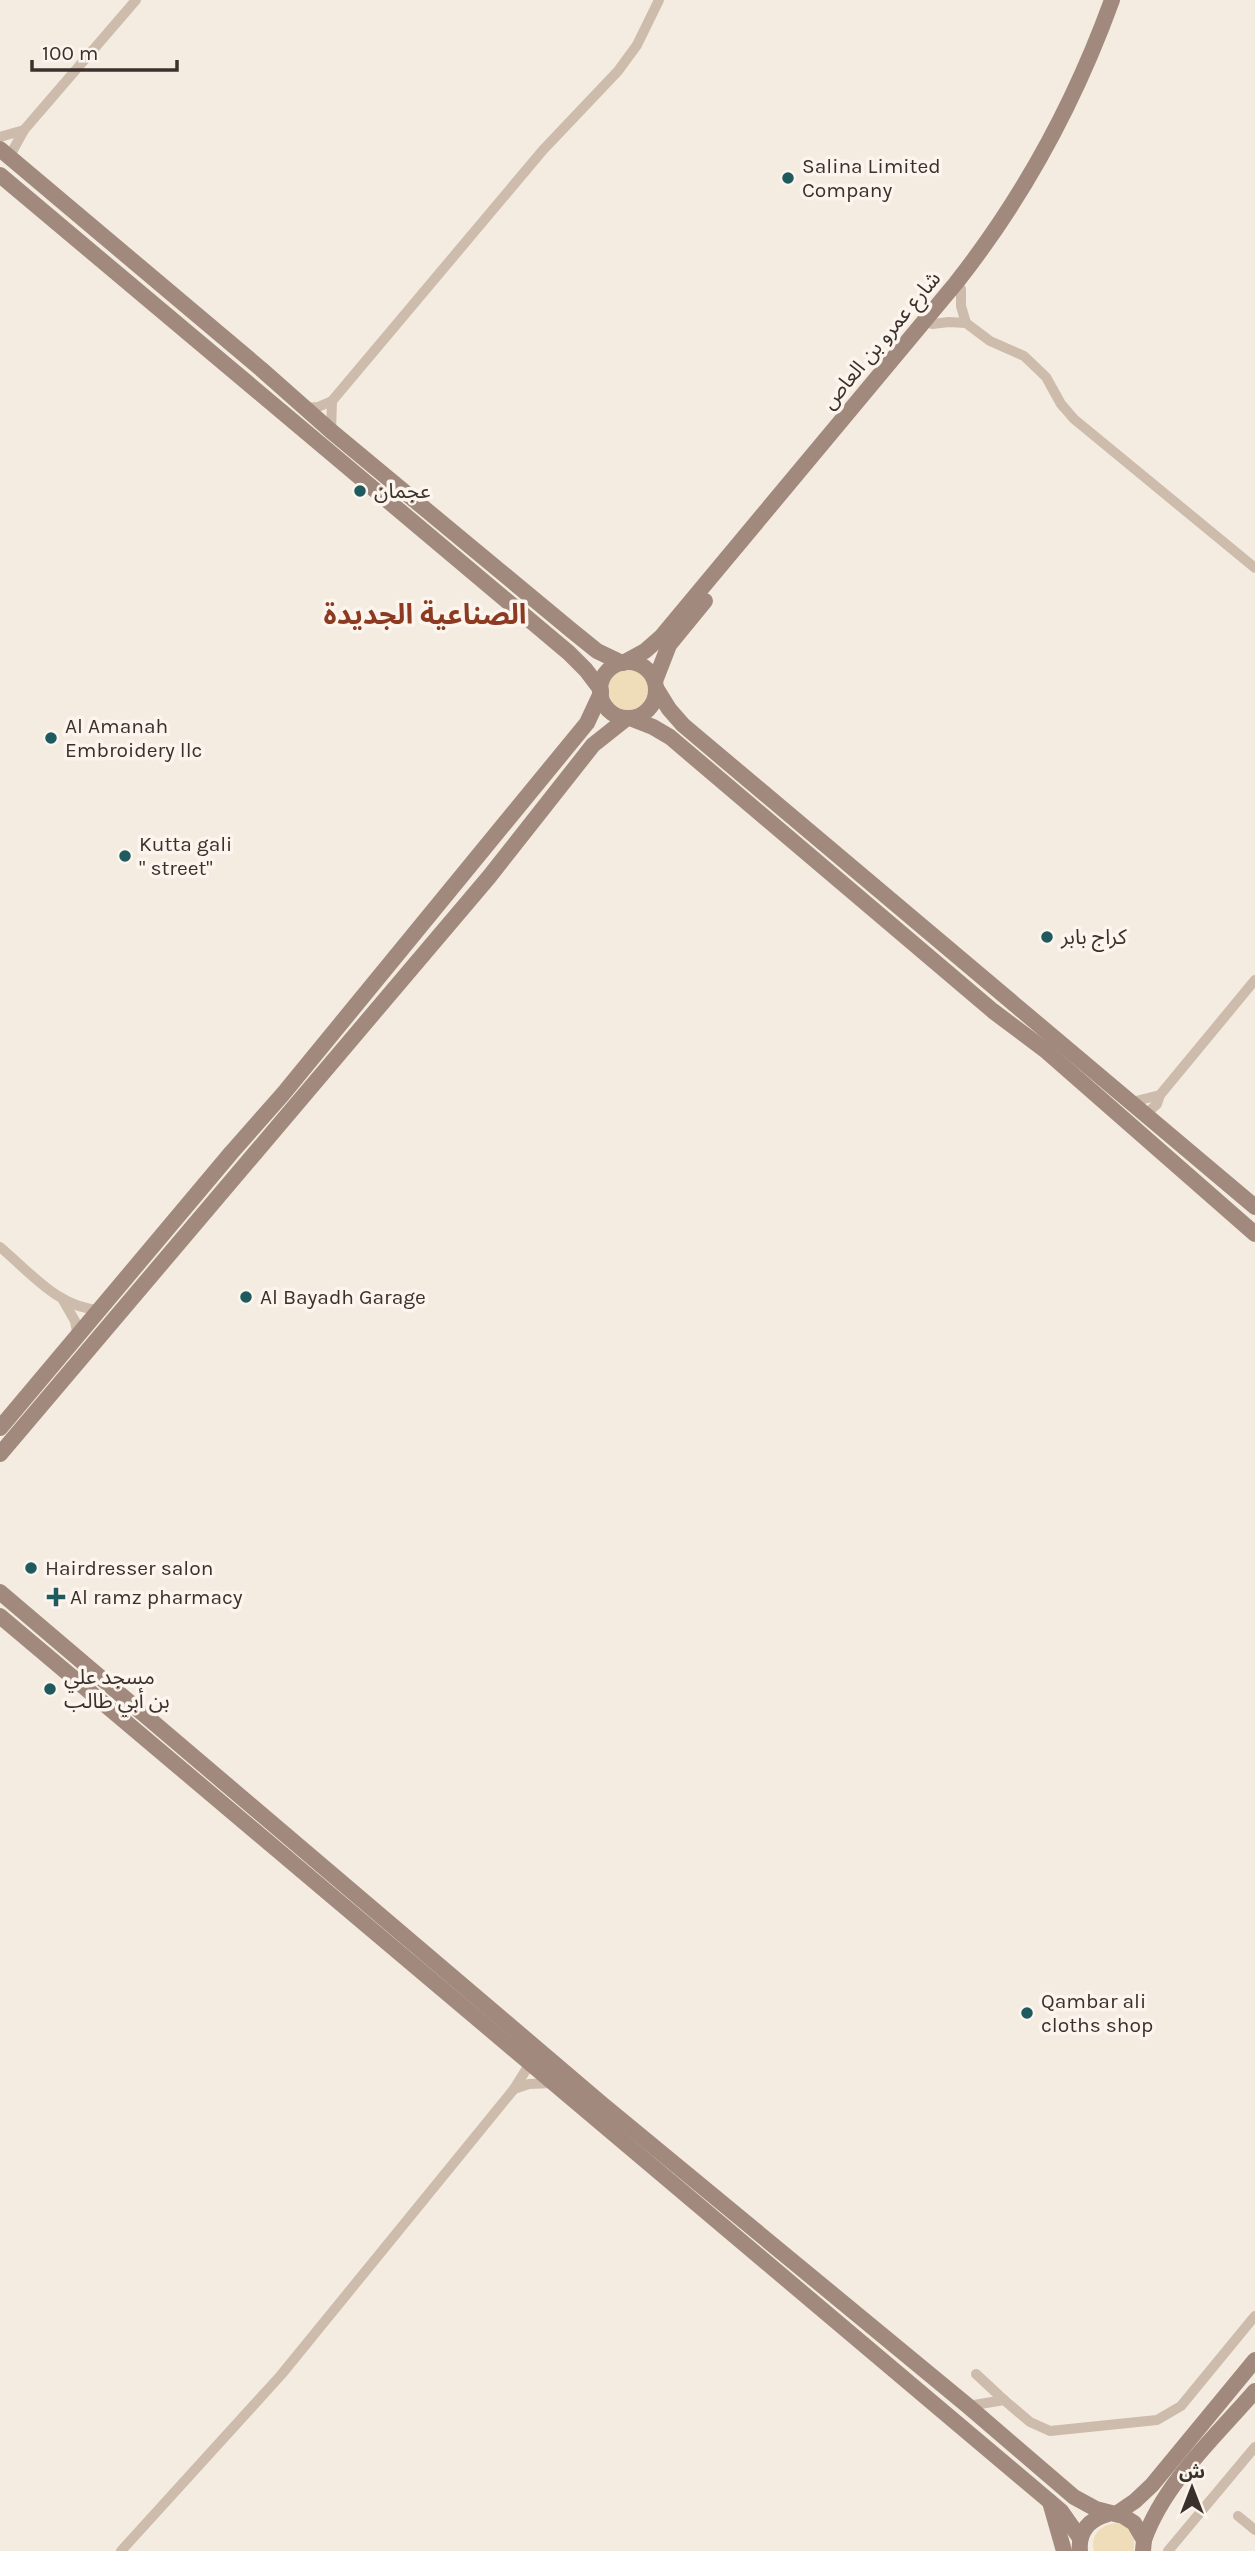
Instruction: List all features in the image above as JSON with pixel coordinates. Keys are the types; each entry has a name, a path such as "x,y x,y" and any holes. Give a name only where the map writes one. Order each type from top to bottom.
{"main road":[{"name":"شارع عمرو بن العاص","path":"622,663 645,651 661,637 956,283 987,242 1060,120 1112,0"},
{"name":"شارع عمرو بن العاص","path":"655,685 669,645 961,289 1017,210 1066,125 1099,55 1120,0"},
{"path":"2,153 589,645 622,663 642,666 669,709 683,725 1255,1207"},
{"path":"0,175 569,653 586,670 610,710 653,727 670,737 993,1011 1045,1050 1255,1234"},
{"path":"191,334 202,330 211,331 253,366 261,369"},
{"path":"0,1428 283,1094 587,723 609,670 622,663"},
{"path":"0,1454 489,877 593,745 628,718 644,713 649,708 653,702 655,685"},
{"path":"1089,1088 1098,1089 1131,1115 1137,1117 1146,1114"},
{"path":"276,1130 266,1129 264,1122 279,1104 283,1094"},
{"path":"220,1193 223,1182 239,1160 238,1155 231,1153"},
{"path":"0,1592 132,1707 1074,2497 1134,2523 1143,2545"},
{"path":"0,1616 1050,2502 1068,2519 1080,2545"},
{"path":"487,2025 526,2037"},
{"path":"529,2065 536,2060 543,2061 562,2077 576,2081"},
{"path":"1080,2545 1090,2522 1135,2501 1152,2485 1255,2360"},
{"path":"1143,2545 1152,2517 1165,2497 1255,2391"},
{"path":"1231,2419 1255,2411"},
{"path":"1050,2502 1062,2549"}],"street":[{"path":"2,153 15,148 24,130 136,0"},
{"path":"304,408 318,407 332,401 543,149 613,77 637,45 659,0"},
{"path":"0,137 24,130"},
{"path":"961,289 961,306 966,323"},
{"path":"932,324 966,323 990,341 1024,356 1046,377 1061,404 1074,419 1255,568"},
{"path":"331,431 332,401"},
{"path":"1146,1114 1157,1104 1160,1095 1255,980"},
{"path":"1132,1102 1160,1095"},
{"path":"0,1247 63,1300 85,1308 101,1310"},
{"path":"63,1300 75,1321 78,1336"},
{"path":"121,2551 268,2391 514,2089 529,2065"},
{"path":"514,2089 536,2083 552,2083"},
{"path":"976,2374 1036,2426 1057,2432 1157,2420 1181,2406 1255,2316"},
{"path":"968,2406 1004,2400"},
{"path":"1168,2551 1255,2447"},
{"path":"1238,2516 1255,2530"}],"sand":[{"path":"628,670 636,671 642,676 647,682 647,698 642,704 636,709 628,710 620,709 614,704 609,698 608,690 609,682 614,676 620,671"},
{"path":"1116,2523 1124,2525 1134,2535 1134,2551 1094,2551 1093,2540 1098,2532 1105,2526"}],"place":[{"name":"Salina Limited Company","path":"788,178"},
{"name":"عجمان","path":"360,491"},
{"name":"Al Amanah Embroidery llc","path":"51,738"},
{"name":"Kutta gali \" street\"","path":"125,856"},
{"name":"كراج بابر","path":"1047,937"},
{"name":"Al Bayadh Garage","path":"246,1297"},
{"name":"Hairdresser salon","path":"31,1568"},
{"name":"Al ramz pharmacy","path":"56,1597"},
{"name":"مسجد علي بن أبي طالب","path":"50,1689"},
{"name":"Qambar ali cloths shop","path":"1027,2013"}],"district":[{"name":"الصناعية الجديدة","path":"425,614"}]}
